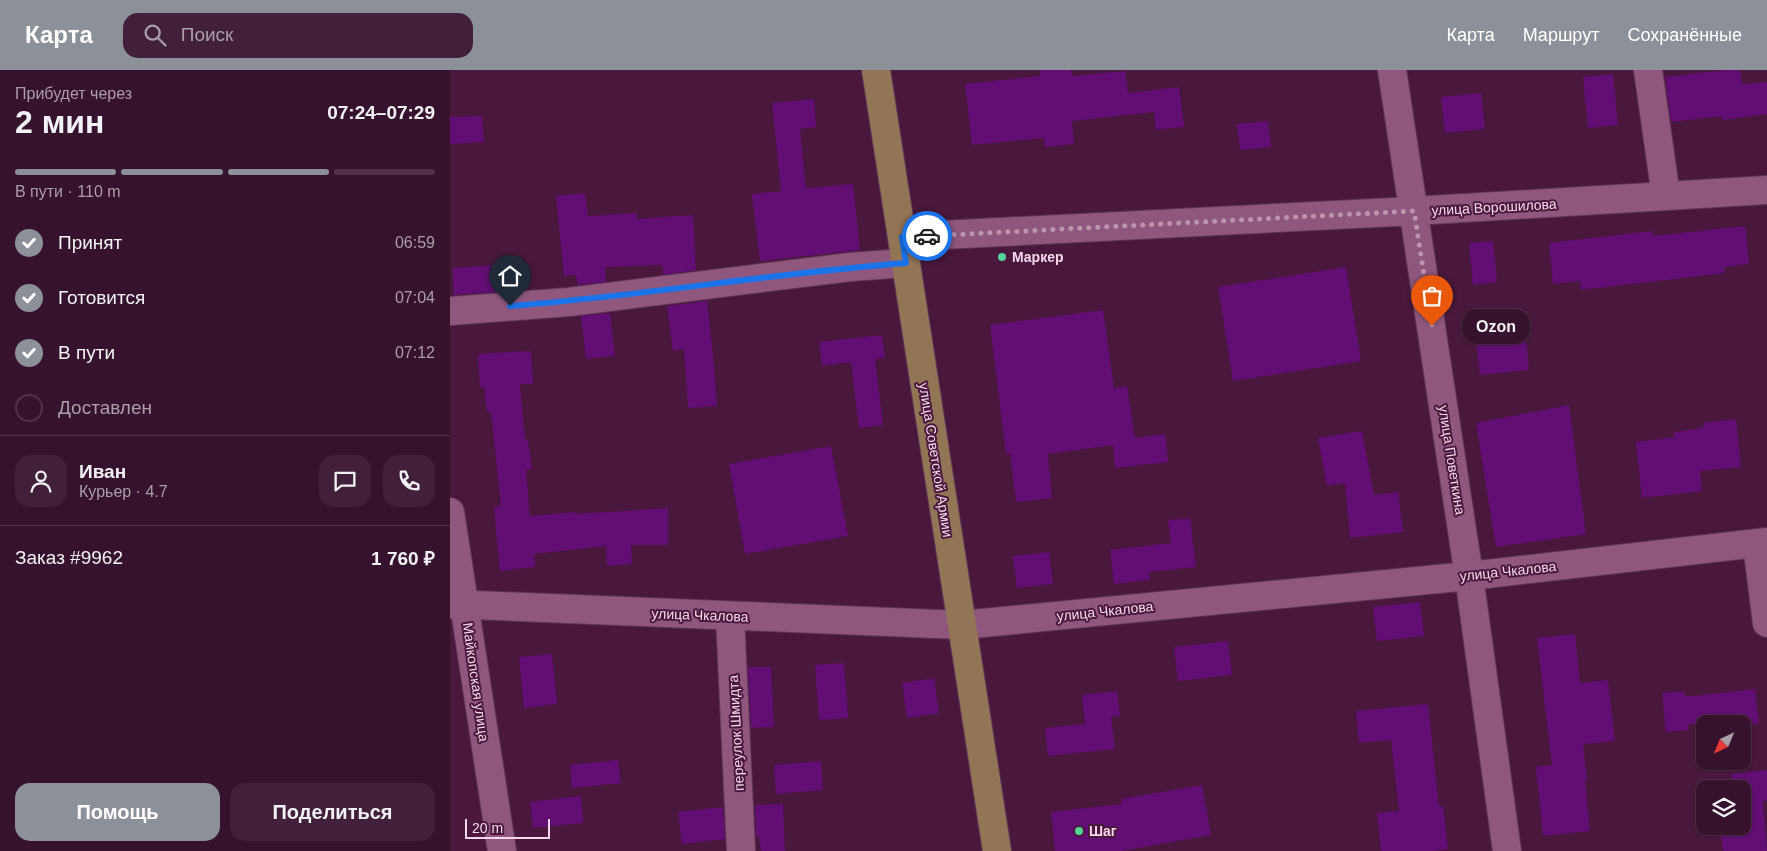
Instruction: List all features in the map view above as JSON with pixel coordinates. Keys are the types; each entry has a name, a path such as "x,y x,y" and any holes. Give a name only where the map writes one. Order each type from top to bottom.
{"main road":[{"name":"улица Советской Армии","path":"876,70 997,851"}],"street":[{"name":"улица Поветкина","path":"1392,70 1470,576 1507,851"},
{"path":"1648,70 1666,196"},
{"name":"улица Ворошилова","path":"904,250 1414,211 1767,190"},
{"path":"450,311 570,302 840,268 904,250"},
{"name":"Майкопская улица","path":"450,512 458,605 502,851"},
{"name":"улица Чкалова","path":"458,605 962,625 1470,576 1762,543 1767,623"},
{"name":"переулок Шмидта","path":"730,616 741,851"}],"building":[{"path":"1040,70 1071,70 1072,76 1125,71 1128,93 1179,87 1184,127 1156,130 1154,112 1072,121 1074,144 1045,147 1044,138 972,145 965,84 1040,76"},
{"path":"1740,70 1742,84 1767,82 1767,114 1722,120 1722,116 1671,122 1665,77"},
{"path":"1613,74 1618,125 1588,128 1583,77"},
{"path":"1481,93 1485,129 1445,133 1441,97"},
{"path":"814,99 816,127 800,129 806,188 853,184 860,250 760,261 752,194 781,191 772,103"},
{"path":"482,116 484,142 450,144 450,117"},
{"path":"1268,121 1271,147 1240,150 1237,124"},
{"path":"585,193 588,216 637,213 637,219 693,215 696,270 663,275 662,265 605,267 606,282 578,285 576,275 564,276 556,196"},
{"path":"1745,226 1749,264 1724,267 1725,273 1581,290 1580,281 1553,284 1549,243 1652,231 1653,236"},
{"path":"1493,241 1497,282 1473,285 1469,243"},
{"path":"524,263 525,290 454,295 453,268"},
{"path":"1346,267 1361,361 1233,381 1218,287"},
{"path":"707,301 717,406 688,408 684,349 673,351 667,306"},
{"path":"1523,308 1529,370 1480,375 1475,334 1491,333 1489,312"},
{"path":"1103,310 1114,388 1127,386 1135,438 1165,434 1168,462 1115,468 1113,445 1048,454 1052,498 1016,502 1010,453 1006,454 990,325"},
{"path":"610,313 615,356 586,359 581,316"},
{"path":"882,335 885,358 875,359 883,425 859,428 851,362 822,366 819,342"},
{"path":"531,351 533,384 520,384 525,440 528,439 532,469 526,470 530,516 668,508 668,545 631,545 632,564 607,566 606,546 534,554 535,567 500,571 494,507 501,506 491,412 487,412 484,387 480,387 478,354"},
{"path":"1569,405 1586,534 1496,547 1476,423"},
{"path":"1736,419 1741,467 1700,471 1702,491 1642,498 1636,442 1675,437 1674,432 1703,428 1703,423"},
{"path":"1362,431 1374,495 1398,492 1403,532 1350,538 1345,483 1327,486 1318,438"},
{"path":"831,446 848,536 745,554 729,464"},
{"path":"1190,518 1196,567 1149,572 1150,580 1114,584 1110,550 1171,543 1168,520"},
{"path":"1049,552 1053,584 1017,588 1013,556"},
{"path":"1420,602 1424,636 1377,641 1373,607"},
{"path":"1575,634 1580,683 1608,680 1615,741 1583,744 1590,831 1543,836 1536,767 1552,765 1537,638"},
{"path":"1228,641 1232,675 1178,681 1174,647"},
{"path":"552,654 557,704 524,708 519,657"},
{"path":"844,663 848,718 819,720 815,665"},
{"path":"748,667 771,667 774,727 751,728"},
{"path":"934,678 939,713 907,718 902,683"},
{"path":"1755,689 1759,724 1751,724 1751,715 1696,715 1696,724 1688,724 1689,730 1666,732 1662,693 1684,691 1685,697"},
{"path":"1117,691 1120,716 1111,717 1115,749 1048,756 1045,728 1085,724 1082,695"},
{"path":"1428,704 1439,806 1443,806 1448,849 1432,851 1381,851 1377,813 1399,811 1391,740 1359,743 1356,711"},
{"path":"618,760 621,783 572,788 570,765"},
{"path":"821,761 823,790 776,794 774,765"},
{"path":"1767,770 1767,801 1763,801 1767,851 1723,851 1721,835 1751,835 1751,780 1731,780 1731,774"},
{"path":"1202,785 1211,835 1121,851 1055,851 1051,812 1122,804 1121,799"},
{"path":"581,796 583,823 533,828 530,802"},
{"path":"783,804 785,851 761,851 759,836 756,836 755,805"},
{"path":"723,807 725,839 682,844 678,812"}],"way so far":[{"path":"927,236 1414,211 1432,326"}],"place":[{"name":"Маркер","path":"1002,257"},
{"name":"Ozon","path":"1432,326"},
{"name":"Шаг","path":"1079,831"}],"route":[{"path":"510,306 570,302 850,267 906,263 902,237 927,236"}]}
